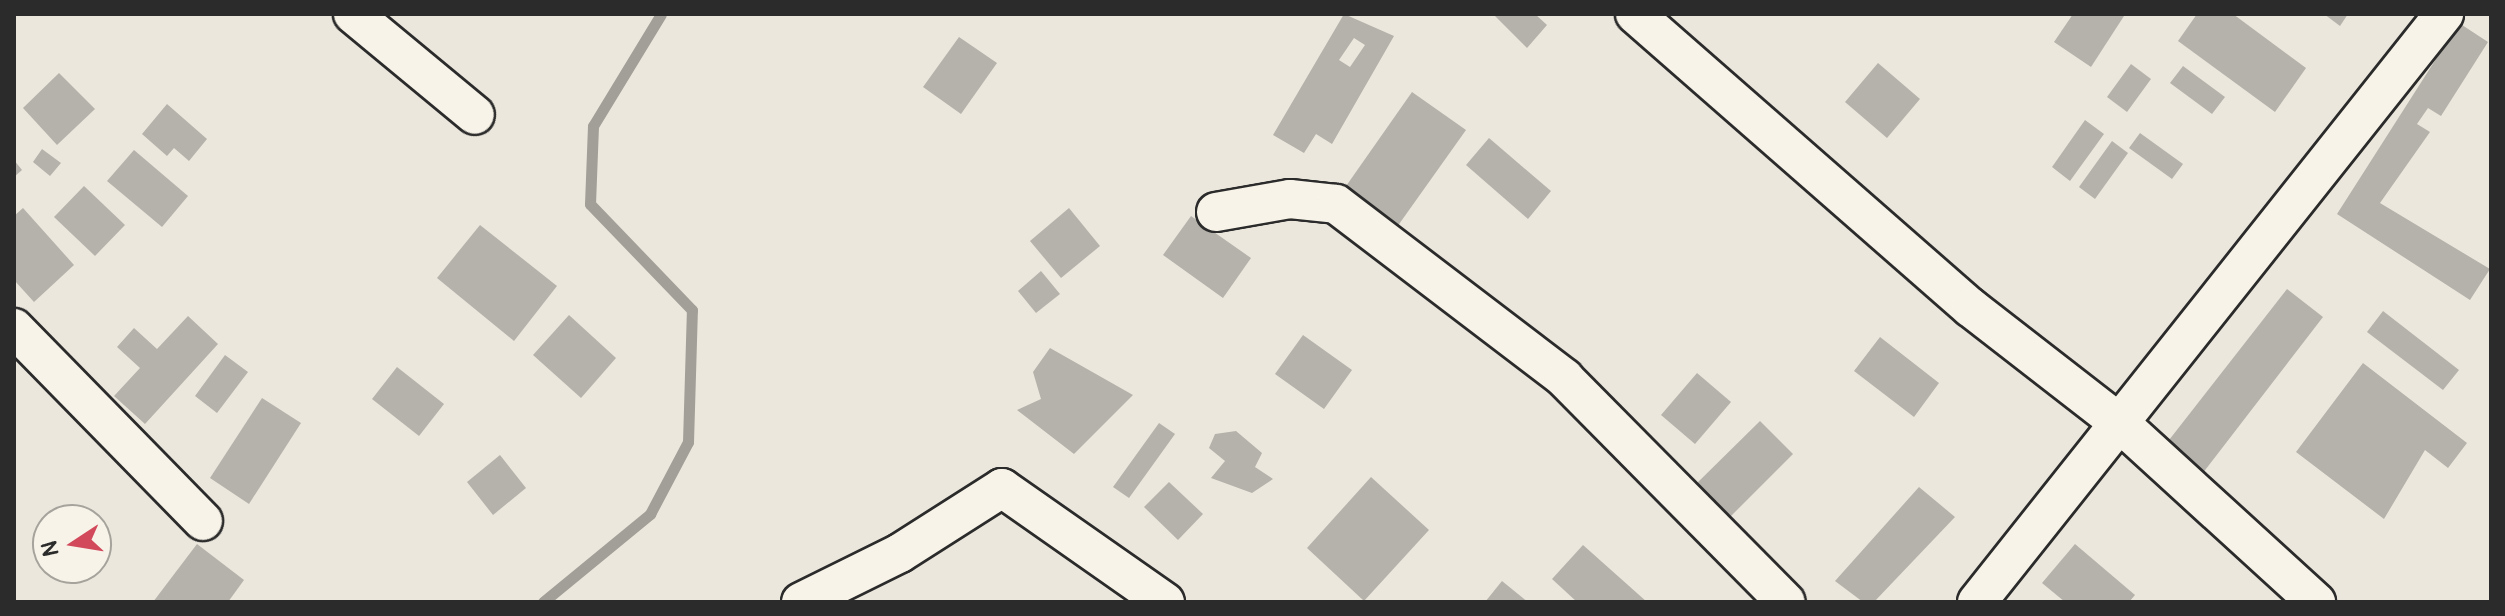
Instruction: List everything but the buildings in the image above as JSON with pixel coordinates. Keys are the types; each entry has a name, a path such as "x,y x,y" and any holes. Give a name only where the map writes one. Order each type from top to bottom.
{"street":[{"path":"353,14 475,115"},
{"path":"1635,14 1971,308 2122,425 2316,602"},
{"path":"1977,602 2122,425 2444,14"},
{"path":"1216,212 1290,199 1336,204 1564,378 1786,602"},
{"path":"14,328 203,521"},
{"path":"801,602 900,553 1002,488 1165,602"}],"waterway":[{"path":"543,602 650,514 688,442 692,310 590,204 593,126 661,14"}]}
